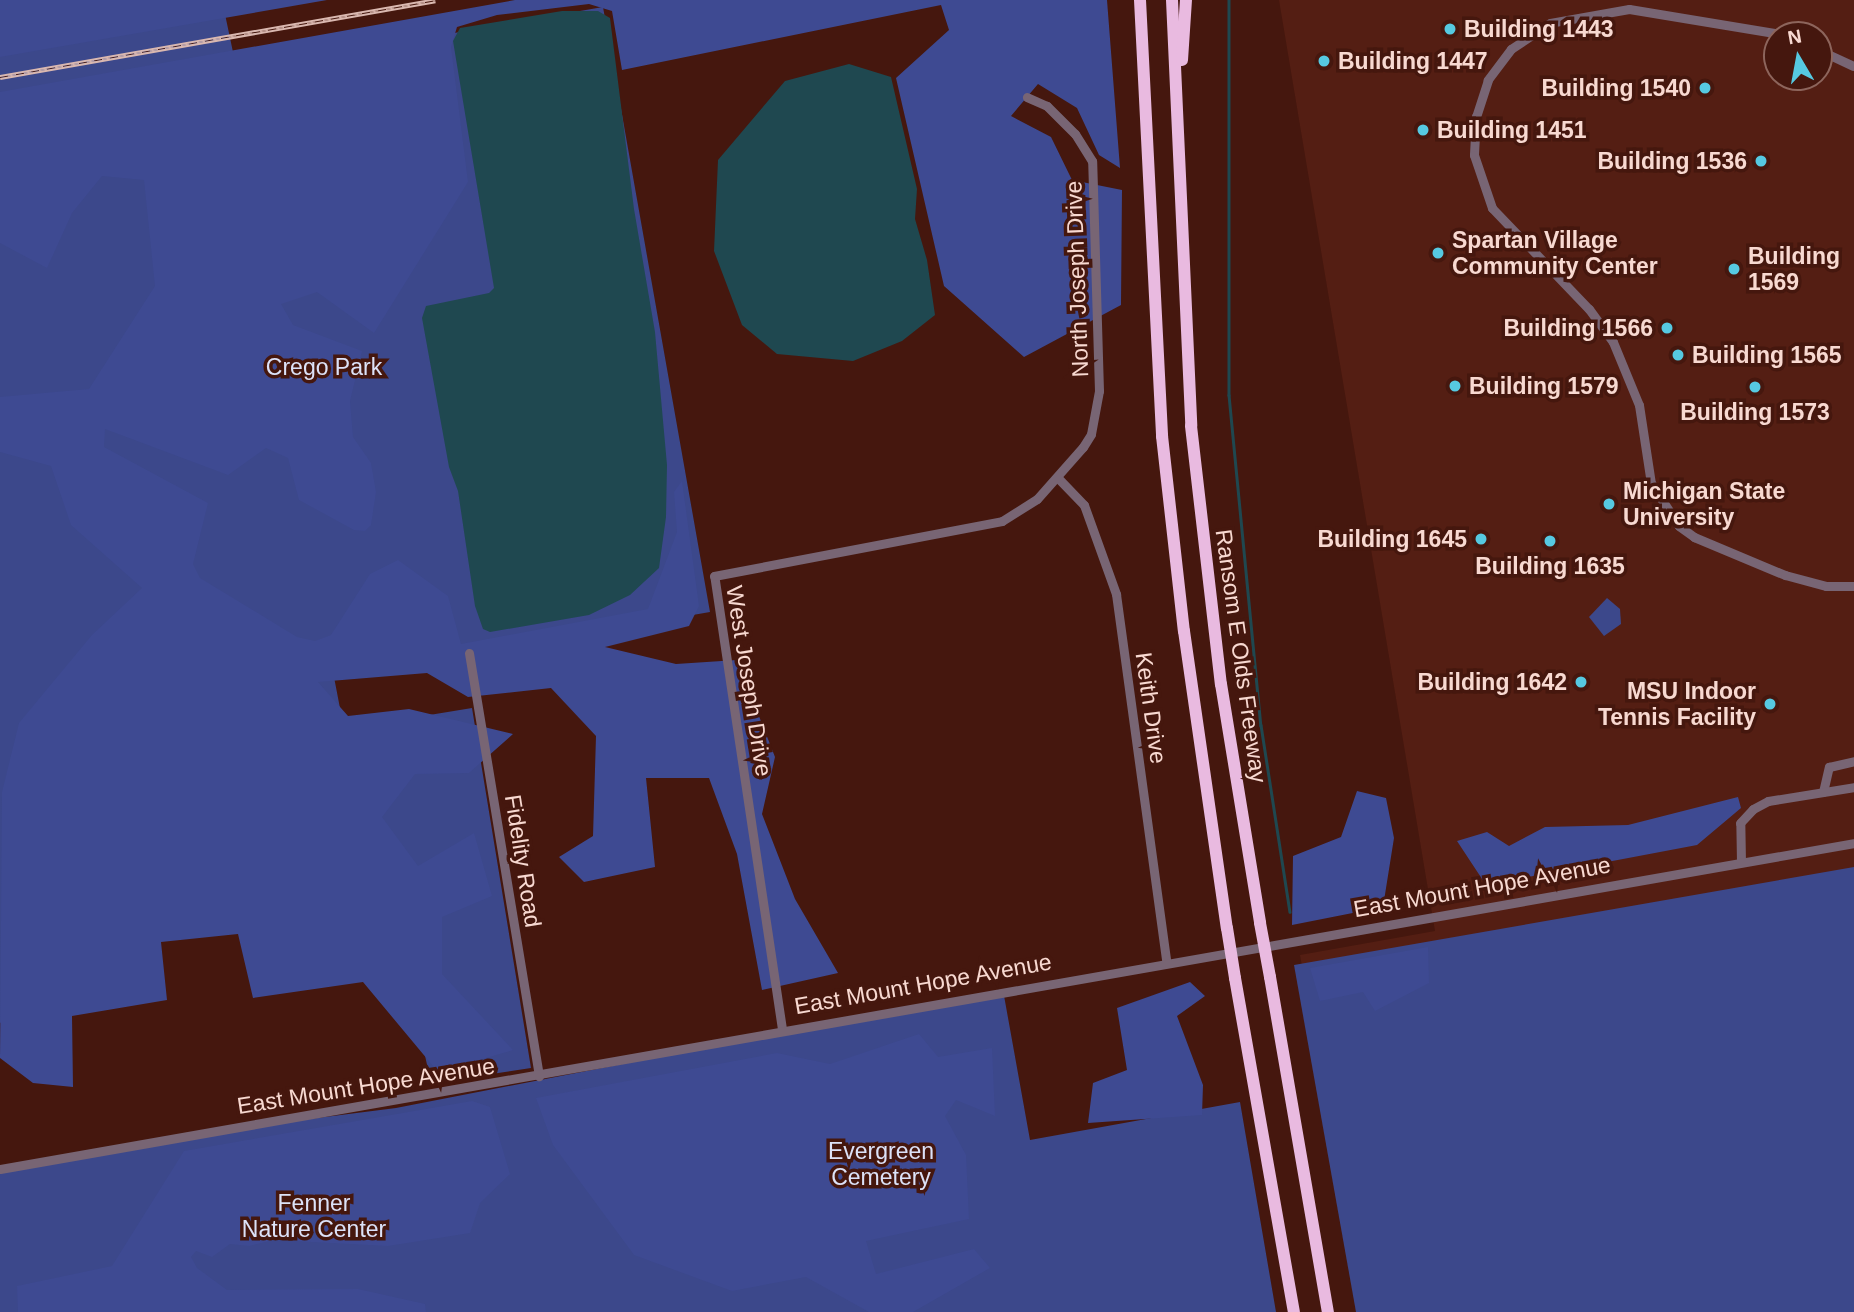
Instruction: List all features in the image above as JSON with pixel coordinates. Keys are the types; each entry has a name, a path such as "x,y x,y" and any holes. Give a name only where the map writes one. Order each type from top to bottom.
{"highway":[{"path":"1140,0 1163,447 1227,928 1294,1312"},
{"name":"Ransom E Olds Freeway","path":"1172,0 1197,488 1221,684 1328,1312"},
{"path":"1177,126 1186,0"}],"street":[{"path":"1763,31 1629,9 1550,23 1511,49 1488,80 1476,116 1474,155 1492,208 1592,313 1612,342 1639,405 1651,483 1679,526 1785,575 1826,586 1854,586"},
{"path":"1833,56 1854,66"},
{"name":"North Joseph Drive","path":"1027,97 1047,106 1074,134 1092,161 1095,177 1100,391 1091,434 1057,477"},
{"name":"Keith Drive","path":"1057,477 1084,505 1116,594 1166,961"},
{"name":"West Joseph Drive","path":"782,1029 713,576 1002,521 1037,499 1057,477"},
{"name":"Fidelity Road","path":"468,653 539,1076"},
{"path":"1823,792 1829,767 1854,761"},
{"path":"1741,862 1740,823 1753,809 1768,801 1854,787"},
{"name":"East Mount Hope Avenue","path":"0,1169 539,1076 782,1029 1166,961 1854,843"}],"shaded area":[{"name":"Michigan State University","path":"1279,0 1854,0 1854,1312 1363,1312 1300,955 1435,931"},
{"path":"562,11 598,11 610,18 634,209 655,332 667,465 666,517 659,568 630,595 589,615 490,632 483,629 475,606 458,491 449,467 422,318 426,306 489,293 494,288 453,41 460,28"},
{"path":"849,64 891,77 917,189 915,219 927,260 935,315 902,341 853,361 777,354 742,325 714,251 718,160 785,81"}],"green space":[{"name":"Crego Park","path":"0,0 222,0 237,71 603,7 710,612 334,677 344,729 472,708 531,1068 431,1083 405,964 247,920 149,938 0,1023"},
{"path":"0,0 327,0 0,57"},
{"path":"515,0 1107,0 1120,168 1099,155 1077,108 1038,84 1011,116 1051,137 1072,180 1122,190 1121,305 1024,357 944,286 896,78 949,30 941,5 622,70 612,11 589,4 497,15 457,27 451,47 468,182 374,333 317,292 281,304 293,325 362,351 350,401 353,437 371,463 376,492 371,525 365,531 354,530 299,500 288,458 266,448 228,475 105,429 104,447 208,503 193,564 200,578 297,637 315,641 331,635 370,574 398,560 448,596 461,644 648,609 677,532 674,492 682,481 699,606 689,626 605,647 676,664 737,660 775,757 762,814 795,899 838,973 762,990 737,854 709,778 646,778 655,867 584,882 559,857 593,836 596,736 551,688 468,697 427,673 318,682 348,716 409,709 513,734 469,773 415,774 382,817 418,866 474,833 492,896 442,917 442,974 513,1050 438,1072 363,982 253,998 238,934 161,942 167,1000 72,1016 73,1087 33,1083 0,1058 2,792 19,723 92,635 142,588 71,525 51,466 0,452 0,397 89,389 155,286 144,180 102,176 72,213 47,268 0,243 0,92"},
{"path":"1607,598 1620,609 1621,624 1604,636 1589,617"},
{"path":"1357,791 1386,798 1394,838 1383,907 1292,925 1293,856 1341,837"},
{"path":"1738,797 1741,808 1697,845 1486,885 1457,841 1487,832 1509,846 1545,827 1628,825"},
{"path":"1854,867 1854,1312 1356,1312 1294,965"},
{"path":"1428,947 1429,983 1375,1011 1363,992 1320,1001 1310,968"},
{"path":"1190,982 1205,996 1177,1016 1203,1085 1202,1115 1088,1123 1093,1083 1127,1070 1117,1008"},
{"name":"Evergreen Cemetery","path":"1003,990 1030,1140 1240,1102 1276,1312 0,1312 0,1169 206,1132 396,1108"},
{"path":"919,1034 938,1057 992,1048 995,1116 956,1100 945,1116 966,1155 969,1219 866,1241 876,1274 974,1249 990,1268 913,1312 869,1312 806,1277 732,1291 634,1255 553,1145 536,1098 777,1053 830,1064"},
{"name":"Fenner Nature Center","path":"472,1101 490,1107 510,1174 480,1203 470,1233 388,1246 274,1240 249,1246 230,1244 212,1257 196,1251 191,1257 197,1268 227,1290 358,1289 425,1304 426,1312 18,1312 17,1286 112,1266 184,1151"}],"waterway":[{"path":"1229,0 1229,395 1261,725 1290,912"}],"railway":[{"path":"0,77 435,0"}],"place":[{"name":"Building 1443","path":"1450,29"},
{"name":"Building 1447","path":"1324,61"},
{"name":"Building 1540","path":"1705,88"},
{"name":"Building 1451","path":"1423,130"},
{"name":"Building 1536","path":"1761,161"},
{"name":"Spartan Village Community Center","path":"1438,253"},
{"name":"Building 1569","path":"1734,269"},
{"name":"Building 1566","path":"1667,328"},
{"name":"Building 1565","path":"1678,355"},
{"name":"Building 1579","path":"1455,386"},
{"name":"Building 1573","path":"1755,387"},
{"name":"Michigan State University","path":"1609,504"},
{"name":"Building 1645","path":"1481,539"},
{"name":"Building 1635","path":"1550,541"},
{"name":"Building 1642","path":"1581,682"},
{"name":"MSU Indoor Tennis Facility","path":"1770,704"}]}
